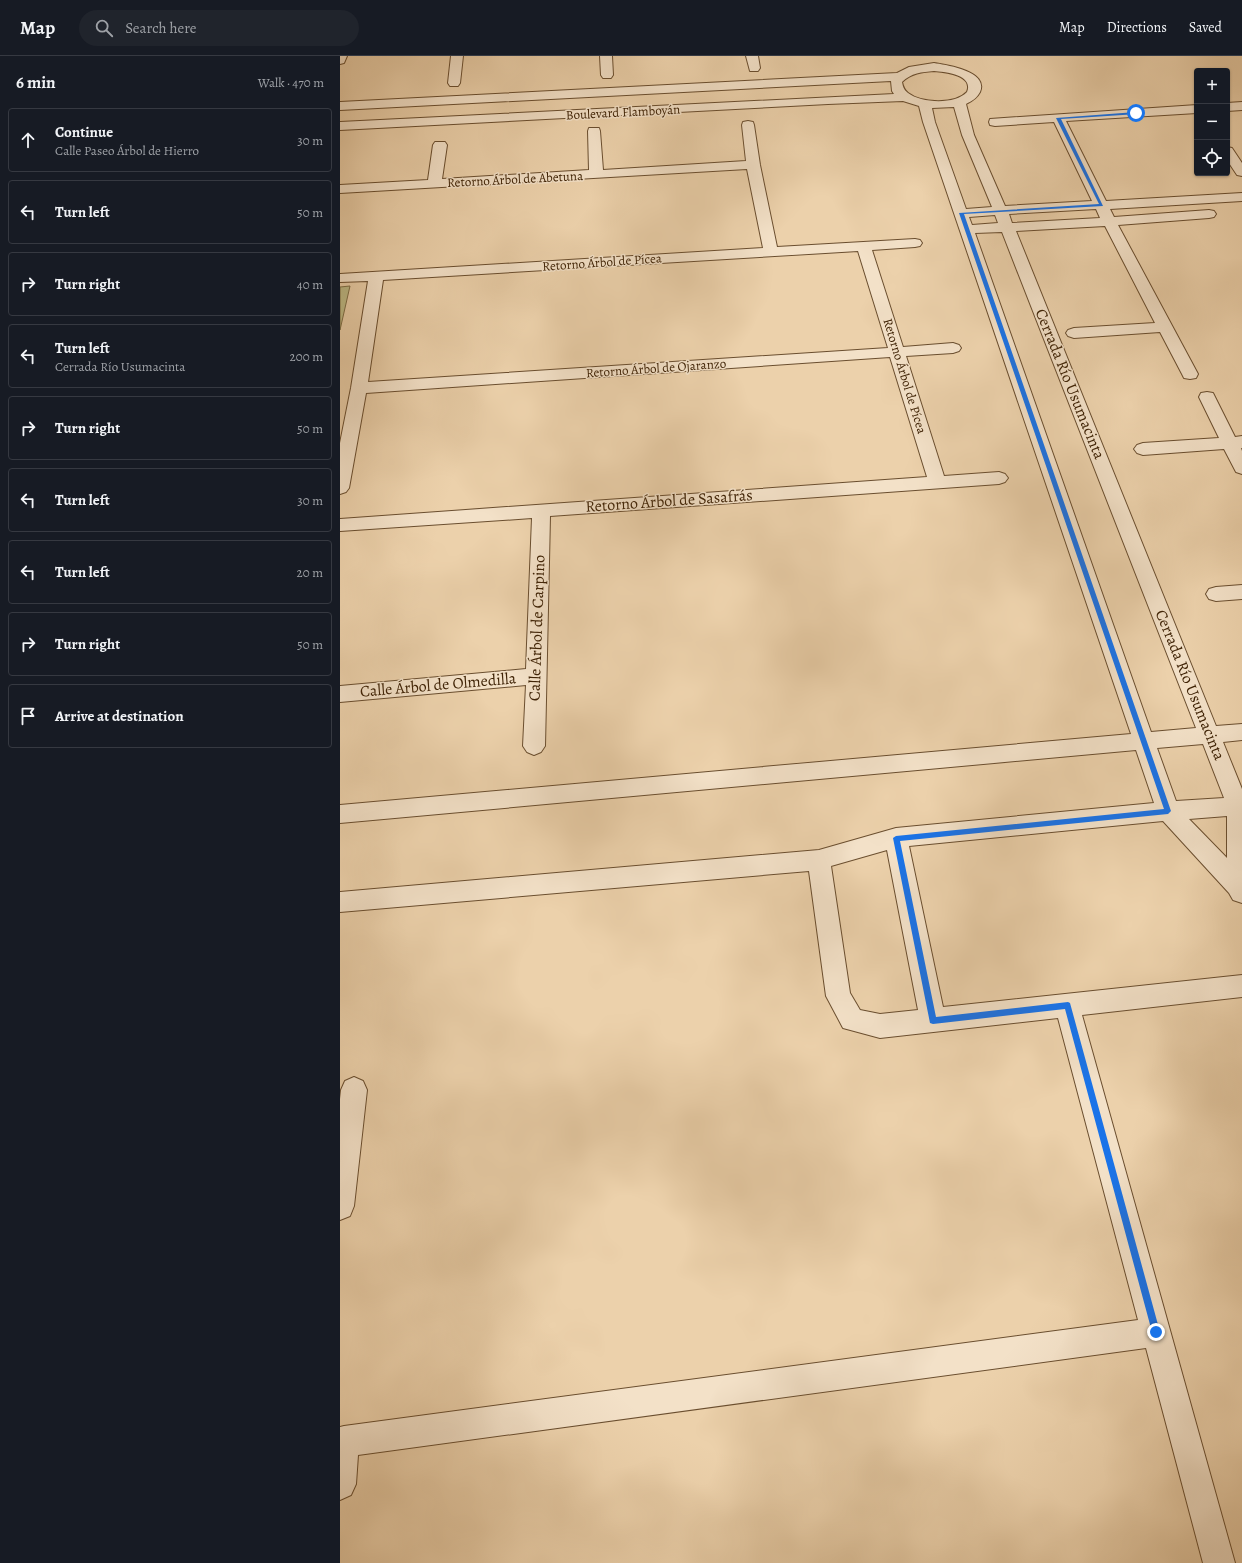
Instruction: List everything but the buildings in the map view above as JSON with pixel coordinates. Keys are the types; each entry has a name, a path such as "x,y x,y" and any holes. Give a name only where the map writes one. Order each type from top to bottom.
{"street":[{"path":"340,60 341,56"},
{"path":"454,83 456,56"},
{"path":"606,56 607,75"},
{"path":"912,70 924,56"},
{"path":"906,98 899,93 896,88 896,82 899,77 912,70 957,65 975,84 973,94 967,99 959,102"},
{"name":"Boulevard Flamboyán","path":"340,106 899,77"},
{"name":"Boulevard Flamboyán","path":"340,126 828,100 906,98 925,104 949,104 959,102"},
{"name":"Cerrada Río Usumacinta","path":"959,102 968,135 1004,219 1209,735 1240,806 1240,891"},
{"name":"Cerrada Río Usumacinta","path":"925,104 929,122 1168,811 1240,891"},
{"path":"1230,107 1242,106"},
{"path":"995,122 1194,109"},
{"path":"1058,118 1190,374"},
{"path":"748,125 753,165 771,252"},
{"name":"Retorno Árbol de Abetuna","path":"594,132 596,174"},
{"name":"Retorno Árbol de Abetuna","path":"434,184 440,145"},
{"path":"1230,155 1242,172"},
{"name":"Retorno Árbol de Abetuna","path":"340,189 753,165"},
{"path":"1004,219 1053,208 1242,197"},
{"path":"1053,208 1061,225"},
{"path":"964,221 1004,219 1061,225 1219,213"},
{"name":"Retorno Árbol de Pícea","path":"340,278 916,243"},
{"name":"Retorno Árbol de Pícea","path":"864,246 937,482"},
{"path":"340,488 359,388 376,276"},
{"path":"1074,333 1165,327"},
{"name":"Retorno Árbol de Ojaranzo","path":"359,388 953,348"},
{"path":"1206,398 1236,442 1242,468"},
{"path":"1143,449 1236,442"},
{"name":"Retorno Árbol de Sasafrás","path":"340,525 999,478"},
{"name":"Calle Árbol de Carpino","path":"534,746 541,510"},
{"path":"1216,594 1242,592"},
{"name":"Calle Árbol de Olmedilla","path":"340,694 536,676"},
{"path":"340,814 1242,732"},
{"path":"340,902 819,860 896,838 1168,811 1240,806"},
{"path":"896,838 933,1021"},
{"path":"819,860 838,996 852,1020 880,1026 1242,986"},
{"path":"1068,1006 1219,1563"},
{"path":"340,1206 354,1090"},
{"path":"340,1484 342,1442 1156,1332"}],"shaded area":[{"path":"350,286 340,330 340,287"}],"route":[{"path":"1136,113 1058,118 1102,205 961,213 968,229 1168,811 896,838 933,1021 1068,1006 1156,1332"}]}
